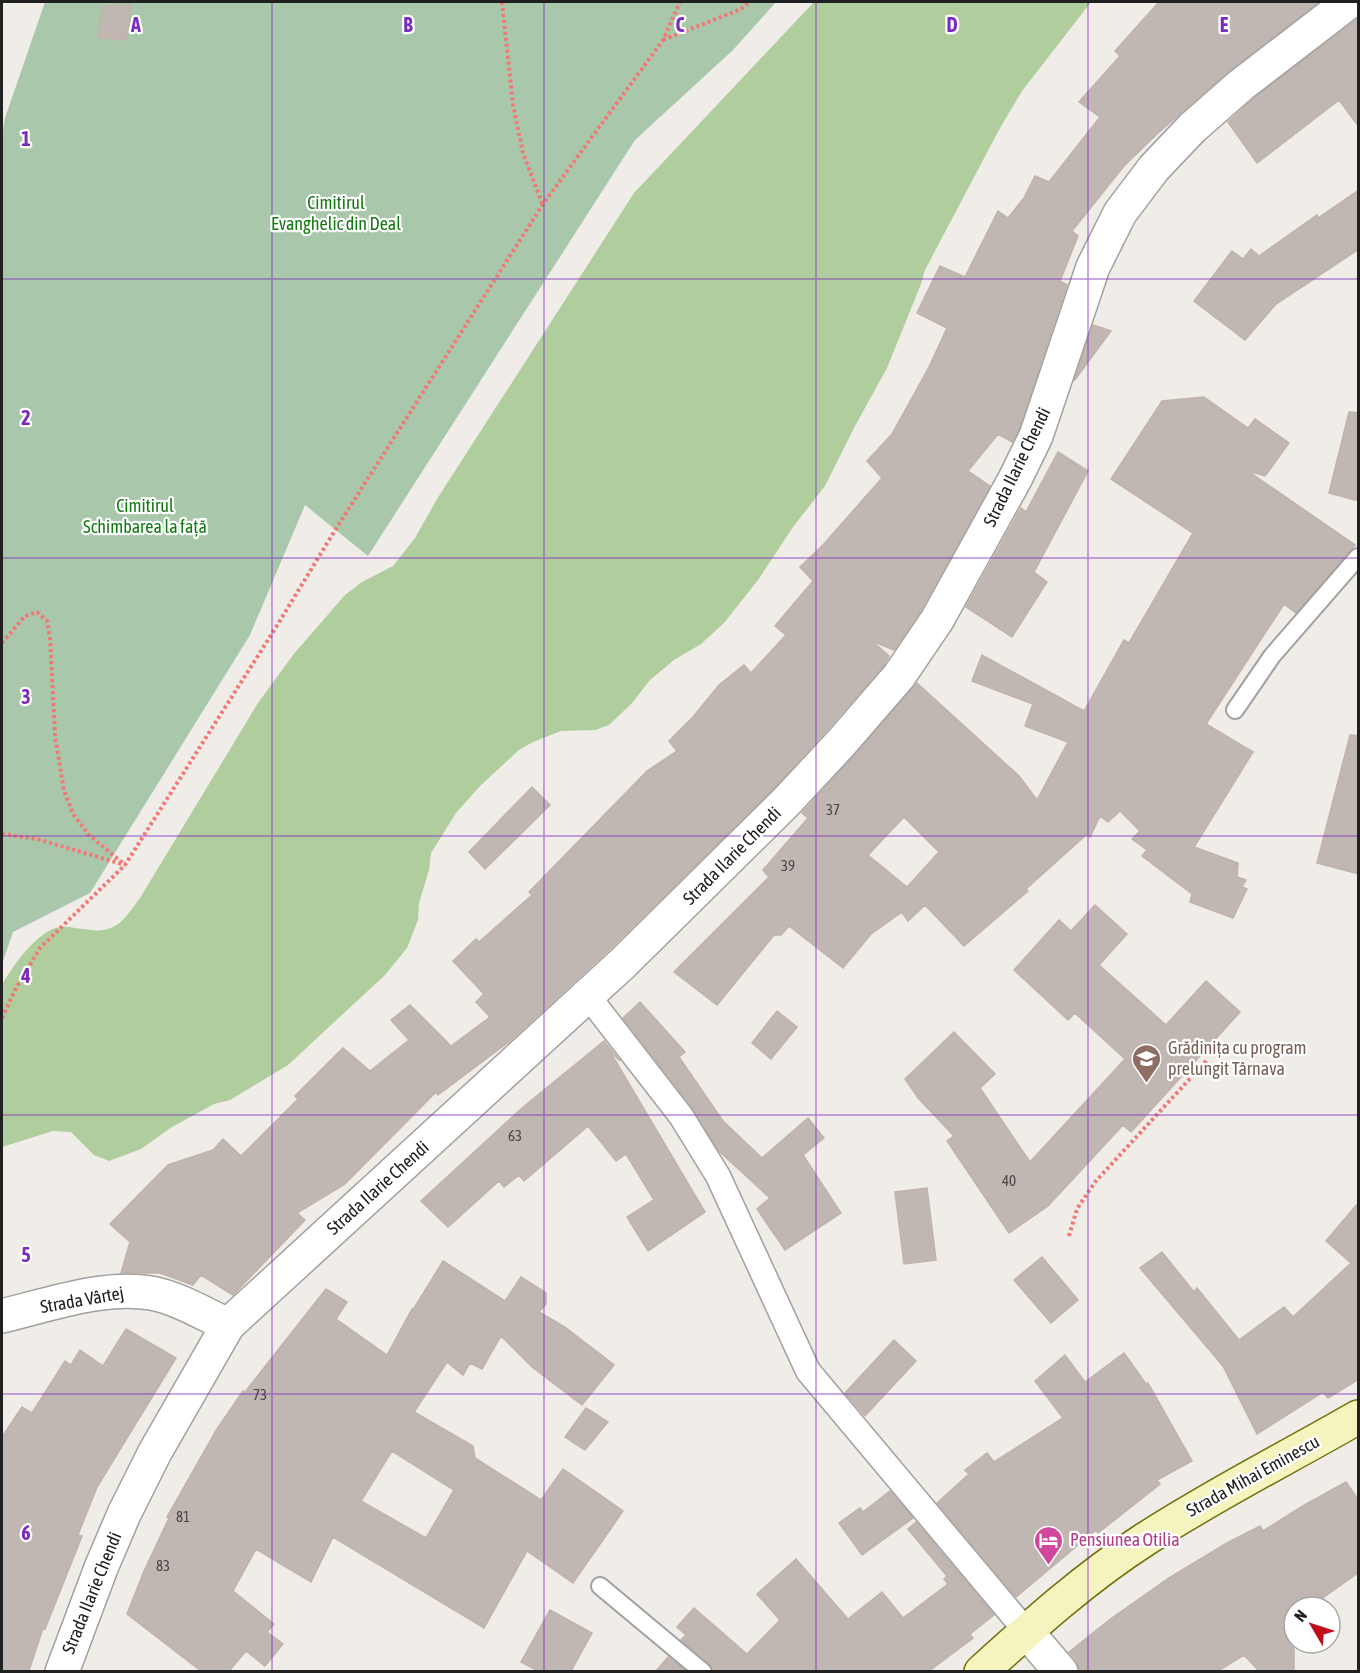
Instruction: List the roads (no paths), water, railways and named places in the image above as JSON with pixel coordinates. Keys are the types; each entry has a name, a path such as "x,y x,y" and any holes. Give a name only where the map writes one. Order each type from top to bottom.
{"main road":[{"name":"Strada Mihai Eminescu","path":"981,1671 1087,1580 1143,1541 1196,1508 1359,1417"}],"street":[{"name":"Strada Ilarie Chendi","path":"62,1671 101,1568 129,1503 155,1452 228,1325 588,996 786,802 841,743 899,675 937,620 1015,479 1036,436 1093,267 1120,213 1147,177 1192,128 1241,85 1349,2"},
{"path":"588,996 681,1116 718,1176 808,1371 1060,1671"},
{"name":"Strada Vârtej","path":"2,1316 121,1290 153,1293 177,1301 228,1325"}],"lane":[{"path":"1236,710 1278,648 1359,557"},
{"path":"600,1586 703,1671"}],"place":[{"name":"Grădinița cu program prelungit Târnava","path":"1147,1084"},
{"name":"Pensiunea Otilia","path":"1049,1566"}],"park label":[{"name":"Cimitirul Evanghelic din Deal","path":"336,213"},
{"name":"Cimitirul Schimbarea la față","path":"145,516"}]}
